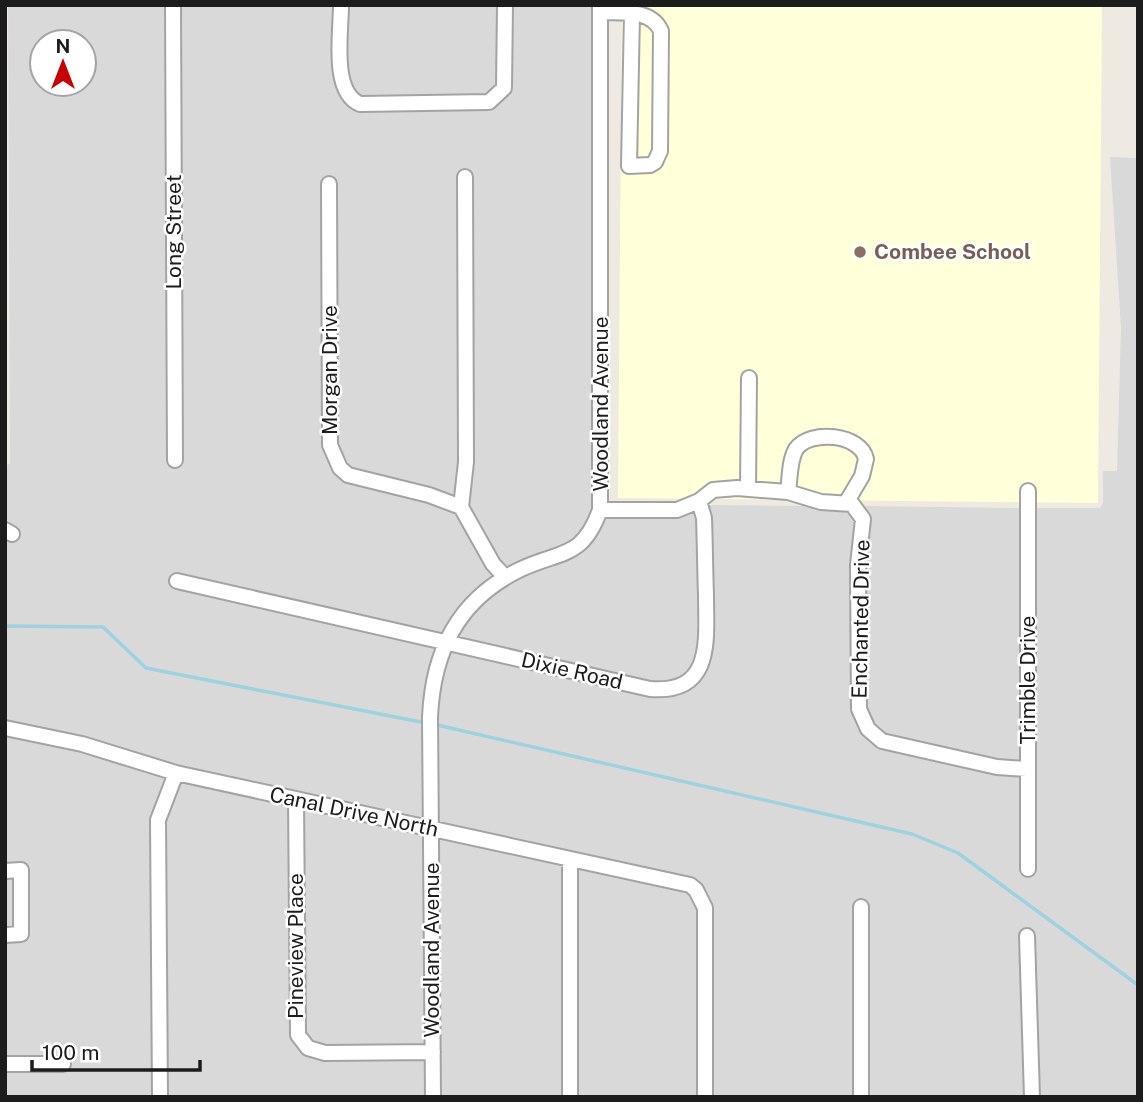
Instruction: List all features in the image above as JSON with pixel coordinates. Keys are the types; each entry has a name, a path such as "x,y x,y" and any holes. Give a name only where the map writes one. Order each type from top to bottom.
{"street":[{"name":"Long Street","path":"173,5 175,460"},
{"path":"341,5 341,85 345,94 360,104 418,104 489,102 504,88 505,5"},
{"path":"600,9 632,13 652,18 661,30 662,142 658,158 650,165 629,166 632,13"},
{"name":"Woodland Avenue","path":"433,1097 430,723 434,677 444,642 475,600 522,568 574,551 589,535 600,510 600,9"},
{"path":"465,177 466,462 461,507 493,564 505,578"},
{"name":"Morgan Drive","path":"329,184 330,446 333,456 348,475 360,480 429,495 461,507"},
{"path":"748,489 749,378"},
{"path":"600,510 677,510 698,501 713,490 748,489 788,492 821,502 846,503 866,468 866,459 857,445 835,437 803,442 797,449 788,492"},
{"name":"Trimble Drive","path":"1028,491 1028,869"},
{"name":"Dixie Road","path":"177,581 650,689 674,688 684,684 699,669 706,647 705,518 698,501"},
{"name":"Enchanted Drive","path":"846,503 852,504 863,520 858,565 859,709 868,729 882,741 997,767 1027,769"},
{"name":"Canal Drive North","path":"5,728 82,744 176,773 690,885 700,896 705,908 705,1097"},
{"path":"160,1097 158,820 176,773"},
{"name":"Pineview Place","path":"296,799 298,1035 308,1048 326,1053 433,1052"},
{"path":"570,859 570,1097"},
{"path":"5,871 21,870 21,934 5,935"},
{"path":"861,907 861,1097"},
{"path":"1027,936 1032,1097"},
{"path":"5,1064 63,1064"}],"shaded area":[{"path":"8,5 167,5 170,466 181,465 179,5 335,5 336,85 346,105 360,111 492,108 509,92 511,5 594,5 594,509 578,539 506,570 467,505 472,462 470,171 459,171 460,462 456,498 351,470 344,463 336,444 335,178 324,177 324,445 327,458 347,481 427,501 457,513 496,576 471,595 442,635 172,574 170,586 437,647 429,675 426,821 178,767 83,738 5,722 5,537 15,542 20,531 5,522 5,465 10,464"},
{"path":"347,5 499,5 499,85 487,96 361,98 347,84"},
{"name":"Combee School","path":"622,5 1102,5 1098,503 618,498"},
{"path":"1110,157 1138,158 1138,1097 1038,1097 1036,962 1032,929 1021,931 1026,1097 867,1097 867,901 856,901 856,1097 711,1097 708,897 703,888 575,852 437,823 437,696 448,650 649,695 674,695 695,682 710,659 710,518 706,505 811,506 850,510 857,521 854,709 857,723 863,732 1022,775 1022,875 1034,876 1034,508 1100,508 1103,503 1103,471 1117,471 1121,328"},
{"path":"863,506 1022,508 1022,762 997,761 884,735 872,724 865,708 864,566 868,516"},
{"path":"695,510 699,519 700,646 695,665 681,678 672,682 651,682 455,638 479,604 504,586 524,575 576,557 586,550 604,517"},
{"path":"5,735 81,751 168,777 152,820 154,1097 5,1097 5,1071 69,1070 69,1058 5,1058 5,941 28,940 27,928 5,928"},
{"path":"179,780 290,805 293,1039 306,1054 325,1060 427,1059 427,1097 165,1097 164,821"},
{"path":"301,807 426,834 427,1046 326,1047 311,1042 303,1033"},
{"path":"437,837 564,864 564,1097 439,1097"},
{"path":"575,867 692,895 699,909 700,1097 576,1097"}],"waterway":[{"path":"5,626 103,627 146,668 426,723"},
{"path":"433,724 912,834 958,853 1138,985"}],"place":[{"name":"Combee School","path":"860,252"}]}
